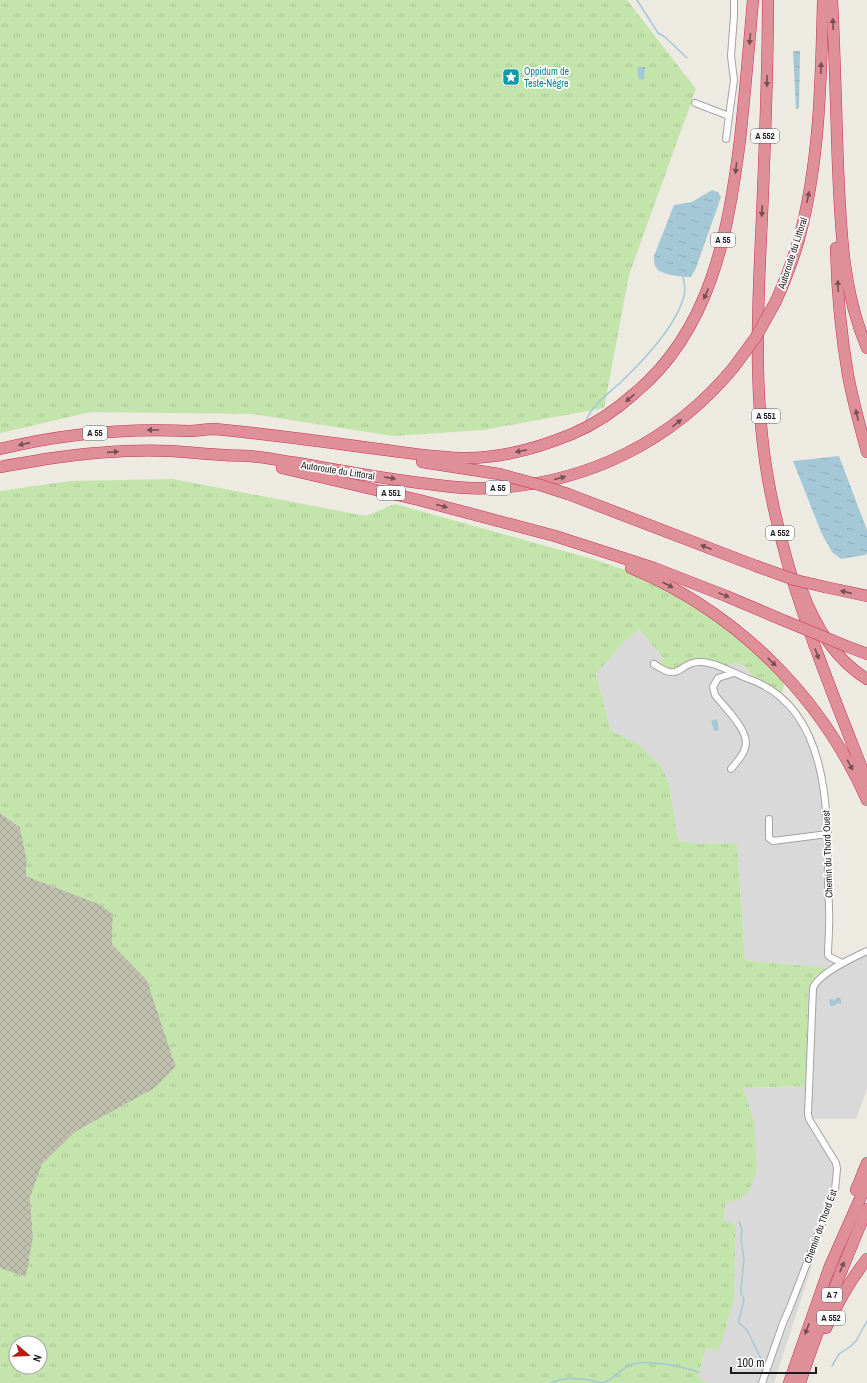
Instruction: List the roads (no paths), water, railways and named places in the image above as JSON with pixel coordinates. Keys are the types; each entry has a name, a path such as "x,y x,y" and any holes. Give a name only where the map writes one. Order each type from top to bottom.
{"highway":[{"name":"A 55","path":"0,449 28,442 76,434 136,430 192,431 210,429 426,455 467,458 496,456 528,450 597,422 623,404 657,373 680,344 697,313 714,272 724,237 734,181 744,101 753,0"},
{"name":"A 552","path":"768,0 766,128 759,272 758,354 761,417 767,472 778,527 806,625 867,781"},
{"name":"Autoroute du Littoral","path":"0,468 74,455 133,451 169,451 248,456 412,482 489,489 547,482 598,467 632,451 672,427 708,396 734,367 756,337 776,301 792,262 799,239 812,179 819,105 823,0"},
{"path":"832,0 841,231 844,266 848,289 867,348"},
{"path":"836,118 836,249 838,300 848,375 867,452"},
{"name":"A 551","path":"759,272 767,437 782,524 793,564 805,597 826,639 842,659 867,679"},
{"path":"192,431 211,435 284,443 446,465 499,474 568,494 795,580 867,596"},
{"name":"A 551","path":"226,455 419,500 555,536 654,568 867,654"},
{"path":"555,536 641,572 672,587 702,604 747,639 787,676 814,708 837,743 858,780 867,800"},
{"path":"830,1266 867,1163"},
{"name":"A 7","path":"788,1383 830,1266 867,1182"},
{"name":"A 7","path":"800,1383 824,1315 867,1209"},
{"name":"A 552","path":"806,1383 819,1344 832,1316 844,1293 867,1259"}],"street":[{"path":"726,139 734,80 730,56 734,25 734,0"},
{"path":"695,103 729,116"},
{"name":"Chemin du Thord Ouest","path":"654,664 668,672 673,672 691,663 700,662 719,667 760,683 777,693 793,709 803,722 820,769 825,796 828,834 830,926 828,955 842,963"},
{"path":"731,769 744,752 746,747 745,735 715,695 713,687 718,678 734,673"},
{"path":"769,818 769,838 773,841 828,834"},
{"name":"Chemin du Thord Est","path":"762,1383 783,1323 835,1190 837,1166 809,1119 808,1114 812,988 817,981 842,963 867,951"}],"water":[{"path":"793,51 800,51 799,108 796,109"},
{"path":"637,67 645,67 644,80 639,79"},
{"path":"712,190 718,192 721,197 696,268 691,277 676,276 661,272 655,266 654,256 674,205 692,202"},
{"path":"839,456 867,530 867,553 865,555 841,559 832,552 821,532 793,461"},
{"path":"717,719 719,730 714,731 711,721"},
{"path":"838,997 841,1000 841,1004 838,1003 834,1006 830,1006 829,999 835,1000"}],"waterway":[{"path":"637,0 658,33 665,37 687,58"},
{"path":"586,421 596,405 639,364 667,331 680,308 684,296 685,288 683,277"},
{"path":"739,1222 742,1229 741,1240 744,1259 741,1289 744,1300 739,1323 747,1330 763,1363"},
{"path":"832,1366 839,1354 856,1341 867,1321"},
{"path":"551,1383 574,1378 602,1383 610,1380 630,1365 645,1362 674,1366 699,1372"}],"place":[{"name":"Oppidum de Teste-Nègre","path":"511,77"}]}
